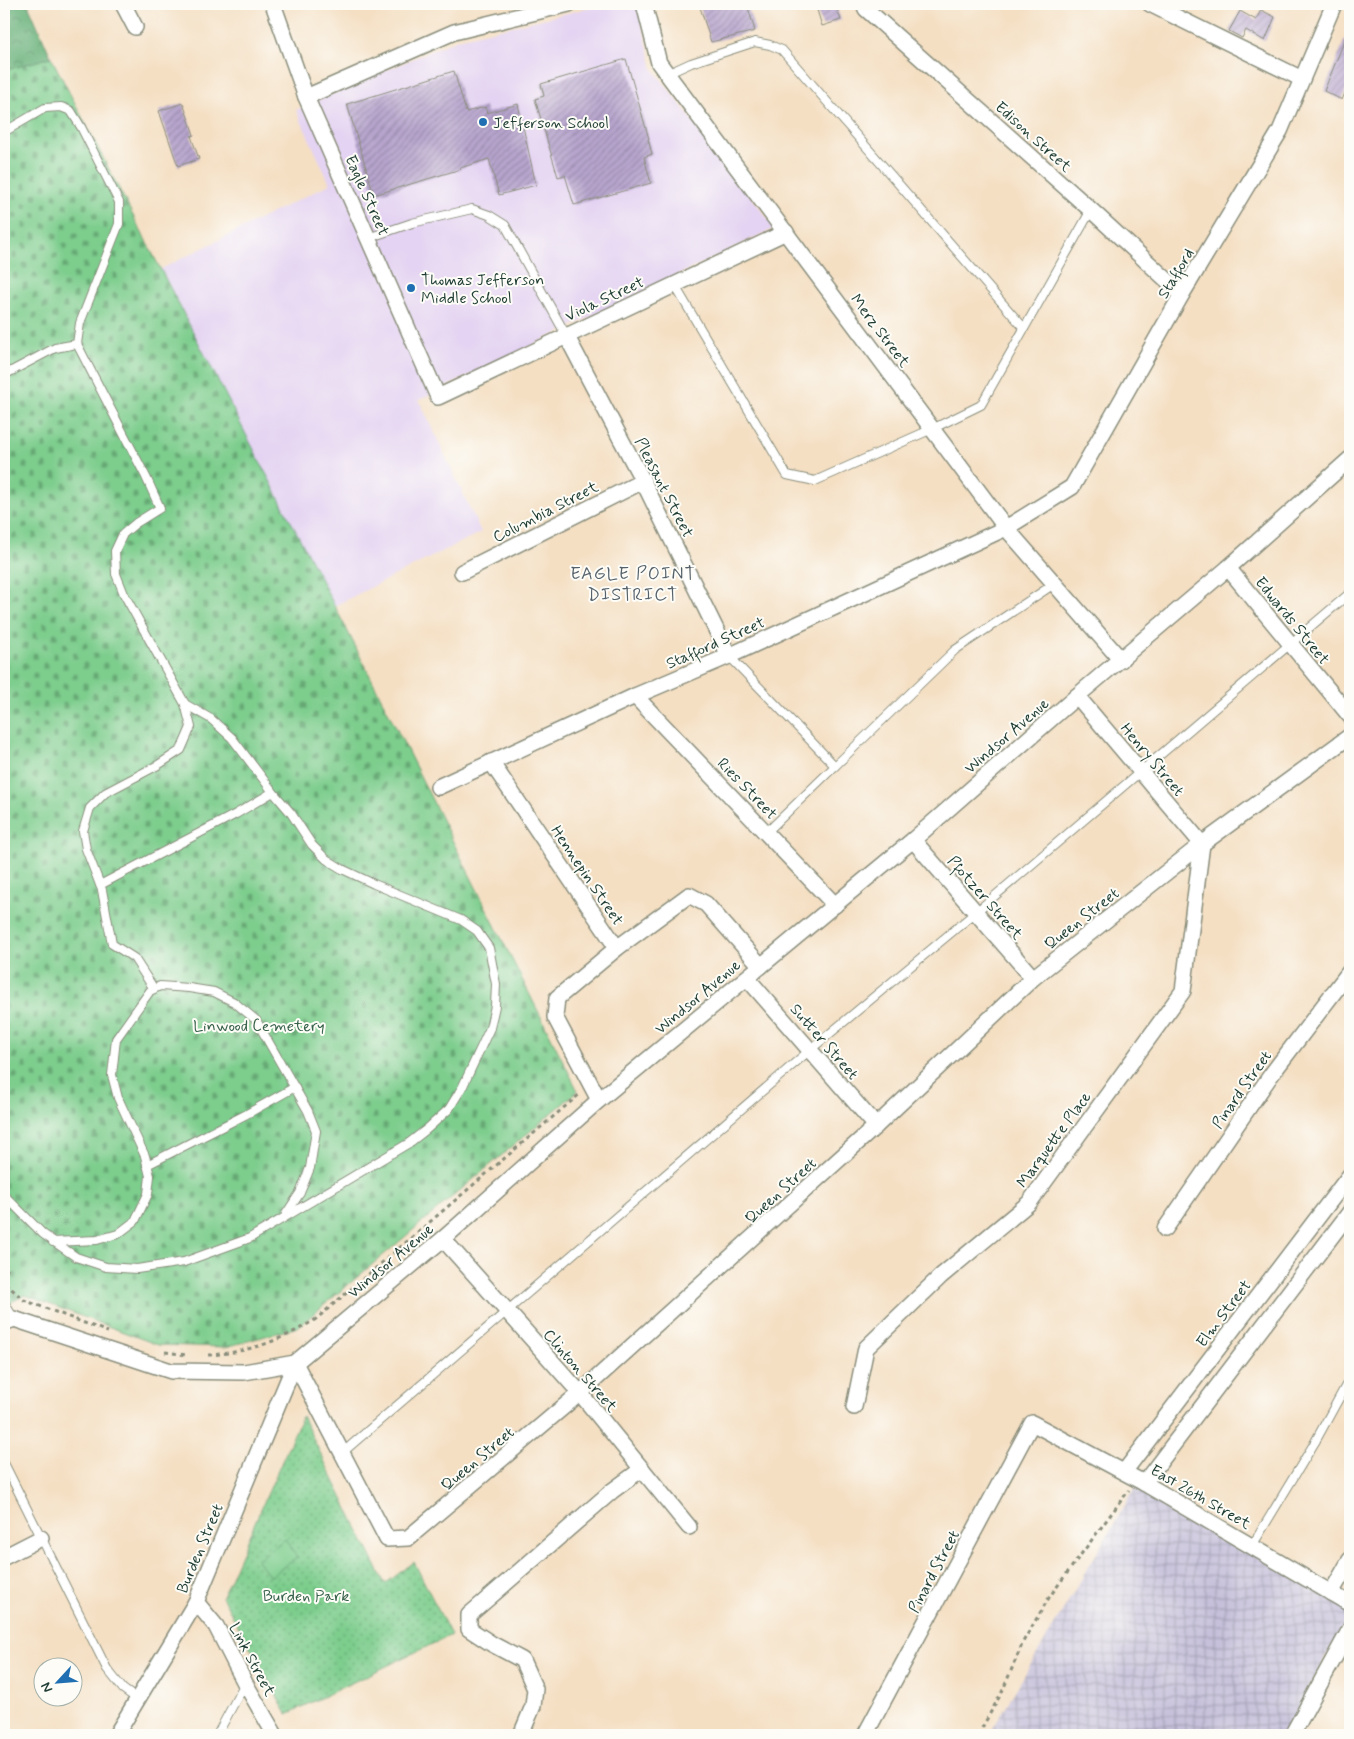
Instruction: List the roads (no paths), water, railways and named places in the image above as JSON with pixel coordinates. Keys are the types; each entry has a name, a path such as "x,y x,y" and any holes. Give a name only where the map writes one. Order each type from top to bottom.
{"street":[{"path":"123,4 135,27"},
{"name":"Eagle Street","path":"273,4 306,97 438,397"},
{"path":"306,97 454,32 569,4"},
{"name":"Merz Street","path":"644,4 659,63 1006,528 1121,660"},
{"name":"Edison Street","path":"864,4 866,9 1182,294"},
{"path":"1150,4 1302,79"},
{"name":"Stafford","path":"1006,528 1072,487 1182,294 1280,131 1334,4"},
{"name":"Viola Street","path":"438,397 786,232"},
{"name":"Pleasant Street","path":"566,336 643,481 729,656"},
{"name":"Windsor Avenue","path":"9,1321 171,1371 244,1372 294,1363 443,1239 599,1100 913,840 1077,696 1228,568 1350,459"},
{"name":"Columbia Street","path":"462,572 643,481"},
{"name":"Stafford Street","path":"438,787 635,696 729,656 1006,528"},
{"name":"Edwards Street","path":"1228,568 1350,716"},
{"name":"Ries Street","path":"635,696 835,905"},
{"name":"Henry Street","path":"1077,696 1202,844"},
{"name":"Queen Street","path":"294,1363 387,1539 408,1538 580,1393 876,1126 1033,978 1202,844 1350,736"},
{"name":"Hennepin Street","path":"491,762 617,948 557,998 555,1017 599,1100"},
{"name":"Pfotzer Street","path":"913,840 1033,978"},
{"name":"Marquette Place","path":"854,1407 866,1348 941,1276 1029,1203 1183,991 1202,844"},
{"path":"617,948 689,895 706,904 761,966"},
{"name":"Pinard Street","path":"1165,1229 1271,1075 1350,971"},
{"name":"Sutter Street","path":"748,978 876,1126"},
{"name":"Elm Street","path":"1124,1472 1350,1175"},
{"path":"1144,1483 1350,1212"},
{"name":"Clinton Street","path":"443,1239 580,1393 689,1527"},
{"name":"Burden Street","path":"116,1735 196,1602 294,1363"},
{"name":"Pinard Street","path":"865,1735 1032,1423"},
{"name":"East 26th Street","path":"1032,1423 1144,1483 1350,1604"},
{"path":"521,1735 533,1706 535,1689 522,1660 469,1629 469,1615 612,1492 642,1469"},
{"path":"4,1557 41,1538"},
{"path":"1331,1593 1350,1560"},
{"name":"Link Street","path":"196,1602 216,1626 274,1735"},
{"path":"1292,1735 1350,1629"}],"lane":[{"path":"667,74 691,63 755,42 782,50 1024,328"},
{"path":"4,132 45,108 61,107 71,111 86,135 119,202 120,224 80,323 77,344 146,477 160,508 136,523 123,534 115,551 116,574 124,594 185,704 191,727 181,750 158,765 105,793 90,808 83,831 86,849 100,885 112,944 134,958 154,989"},
{"path":"368,238 412,223 472,209 490,215 505,225 566,336"},
{"path":"674,284 787,475 815,481 981,405 1091,210"},
{"path":"4,375 56,348 77,344"},
{"path":"766,833 956,650 1054,584"},
{"path":"342,1453 810,1050 976,912 1350,593"},
{"path":"729,656 835,766"},
{"path":"4,1195 22,1215 53,1242 76,1257 106,1267 137,1268 184,1262 250,1238 409,1143 449,1109 463,1086 490,1028 495,1006 496,984 489,948 477,931 461,920 374,884 326,859 312,845 291,813 232,738 211,719 185,704"},
{"path":"100,885 236,814 273,792"},
{"path":"53,1242 97,1240 118,1234 134,1221 148,1194 150,1176 145,1156 118,1098 112,1075 116,1039 144,998 150,991 160,986 214,992 234,1002 256,1020 308,1110 316,1130 310,1168 300,1193 283,1219"},
{"path":"147,1165 295,1087"},
{"path":"4,1302 9,1321"},
{"path":"1252,1546 1315,1442 1350,1378"},
{"path":"4,1463 107,1669 123,1690 137,1700"},
{"path":"217,1735 245,1683"}],"place":[{"name":"Jefferson School","path":"483,122"},
{"name":"Thomas Jefferson Middle School","path":"411,288"}],"district":[{"name":"EAGLE POINT DISTRICT","path":"633,583"}],"park label":[{"name":"Linwood Cemetery","path":"259,1025"},
{"name":"Burden Park","path":"306,1595"}]}
